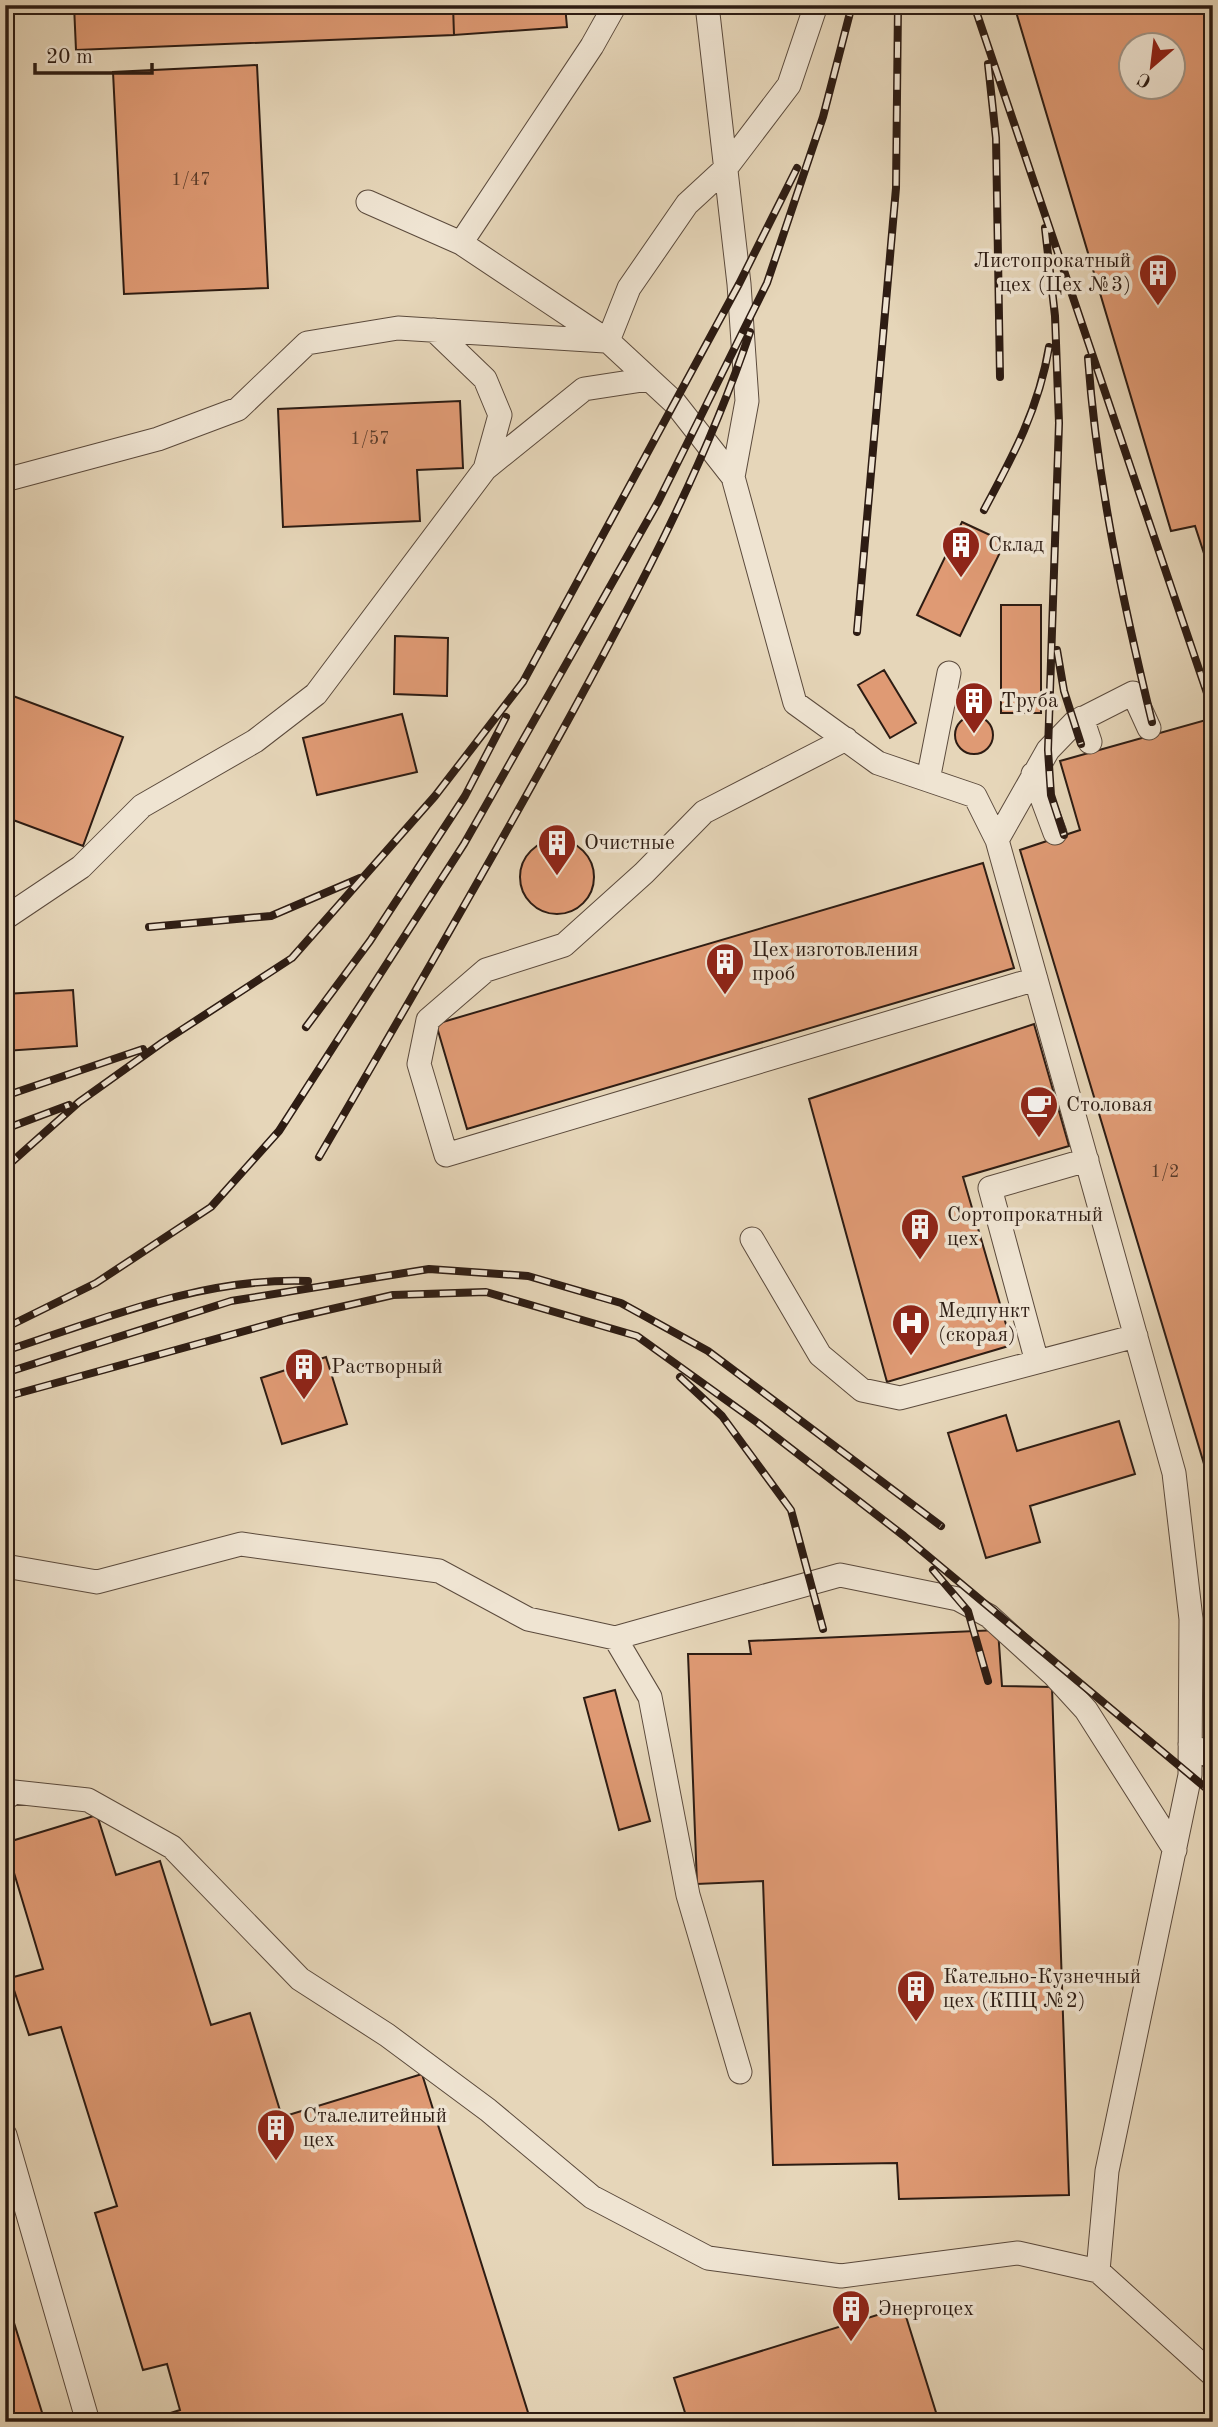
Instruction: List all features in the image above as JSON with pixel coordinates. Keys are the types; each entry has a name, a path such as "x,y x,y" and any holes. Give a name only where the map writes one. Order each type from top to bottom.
{"lane":[{"path":"461,243 592,46 615,5"},
{"path":"707,5 726,168 747,401 733,477"},
{"path":"608,341 629,288 687,204 726,168 789,85 816,5"},
{"path":"368,202 461,243 608,341 675,403 733,477 795,704 878,763 975,796 997,840 1174,1473 1191,1619 1190,1775 1107,2171 1098,2271"},
{"path":"5,480 159,439 238,410 307,343 398,328 608,341"},
{"path":"434,330 485,379 500,415 485,469"},
{"path":"5,918 81,867 142,806 255,741 316,694 485,469 584,389 649,379"},
{"path":"928,780 949,673"},
{"path":"997,840 1048,750 1082,718 1133,693 1149,728"},
{"path":"1082,718 1090,741"},
{"path":"846,739 704,811 644,873 564,945 486,970 435,1012 428,1020 419,1064 446,1155 1036,979"},
{"path":"1033,774 1055,833"},
{"path":"1037,1362 989,1188 1087,1160"},
{"path":"752,1239 820,1355 862,1390 900,1398 1136,1336"},
{"path":"5,1566 97,1582 241,1544 439,1571 528,1619 615,1638 840,1575 958,1599 989,1616 1054,1675 1086,1710 1175,1850"},
{"path":"615,1638 650,1697 688,1895 740,2071"},
{"path":"1190,1744 1213,1758"},
{"path":"5,1799 14,1792 88,1800 173,1847 300,1979 387,2035 455,2085 592,2197 708,2259 841,2276 1018,2253 1098,2271 1213,2375"},
{"path":"5,2135 88,2422"}],"building":[{"path":"74,5 453,5 454,35 76,50"},
{"path":"453,5 565,5 567,27 454,35"},
{"name":"Листопрокатный цех (Цех №3)","path":"1014,5 1213,5 1213,581 1195,526 1171,531"},
{"path":"257,65 268,288 124,294 113,72"},
{"path":"460,401 463,468 417,470 420,521 283,527 278,409"},
{"name":"Склад","path":"962,522 1005,542 960,636 917,615"},
{"name":"Склад","path":"1001,605 1041,605 1041,713 1001,713"},
{"path":"395,636 448,638 447,696 394,694"},
{"path":"884,670 916,723 890,738 858,685"},
{"path":"5,693 123,737 83,846 5,817"},
{"path":"402,714 417,772 317,795 303,738"},
{"name":"Труба","path":"974,716 988,721 993,735 988,749 974,754 960,749 955,735 960,721"},
{"path":"1213,718 1213,1494 1020,850 1080,830 1060,761"},
{"name":"Очистные","path":"557,840 578,846 588,856 594,877 588,898 578,908 557,914 536,908 526,898 520,877 526,856 536,846"},
{"name":"Цех изготовления проб","path":"983,863 1014,968 467,1129 436,1024"},
{"path":"73,990 77,1046 5,1051 5,994"},
{"name":"Сортопрокатный цех","path":"1034,1024 1069,1146 963,1177 1012,1345 887,1382 809,1099"},
{"name":"Растворный","path":"326,1357 347,1424 282,1444 261,1378"},
{"path":"1006,1415 1017,1451 1119,1421 1135,1474 1030,1506 1040,1542 986,1558 948,1433"},
{"name":"Кательно-Кузнечный цех (КПЦ №2)","path":"998,1630 1002,1686 1052,1687 1069,2195 899,2199 897,2163 773,2165 763,1881 697,1884 688,1654 751,1654 749,1641"},
{"path":"615,1690 650,1821 619,1830 584,1698"},
{"name":"Сталелитейный цех","path":"97,1815 116,1875 160,1861 211,2025 250,2013 282,2117 422,2074 531,2422 142,2422 180,2410 167,2364 143,2370 95,2213 117,2206 61,2027 29,2035 10,1978 43,1969 5,1843"},
{"path":"5,2294 45,2422 5,2422"},
{"name":"Энергоцех","path":"903,2307 939,2422 860,2422 859,2419 850,2422 688,2422 674,2378"}],"railway":[{"path":"5,1328 96,1283 211,1207 279,1131 464,844 658,502 767,283 823,117 852,5"},
{"path":"857,632 896,188 898,5"},
{"path":"974,5 1210,702"},
{"path":"988,64 996,138 1000,377"},
{"path":"5,1168 79,1102 163,1042 292,958 435,796 523,682 739,284 797,168"},
{"path":"1045,228 1055,316 1059,423 1048,750 1051,795 1064,835"},
{"path":"319,1157 511,823 623,619 692,478 750,332"},
{"path":"984,510 1015,451 1032,411 1049,347"},
{"path":"1088,358 1112,542 1152,722"},
{"path":"1057,650 1064,691 1081,744"},
{"path":"306,1027 370,941 465,796 506,717"},
{"path":"149,927 271,916 360,878"},
{"path":"5,1096 143,1049"},
{"path":"5,1129 69,1105"},
{"path":"5,1373 231,1301 429,1269 528,1276 621,1303 708,1351 941,1526"},
{"path":"5,1351 154,1302 192,1293 230,1286 308,1281"},
{"path":"5,1397 288,1319 393,1295 486,1292 637,1336 758,1423 904,1536 1213,1794"},
{"path":"680,1377 722,1416 791,1510 823,1629"},
{"path":"933,1570 968,1611 988,1681"}],"place":[{"name":"Листопрокатный цех (Цех №3)","path":"1158,307"},
{"name":"Склад","path":"961,579"},
{"name":"Труба","path":"974,735"},
{"name":"Очистные","path":"557,877"},
{"name":"Цех изготовления проб","path":"725,996"},
{"name":"Столовая","path":"1039,1139"},
{"name":"Сортопрокатный цех","path":"920,1261"},
{"name":"Медпункт (скорая)","path":"911,1357"},
{"name":"Растворный","path":"304,1401"},
{"name":"Кательно-Кузнечный цех (КПЦ №2)","path":"916,2023"},
{"name":"Сталелитейный цех","path":"276,2162"},
{"name":"Энергоцех","path":"851,2343"}]}
